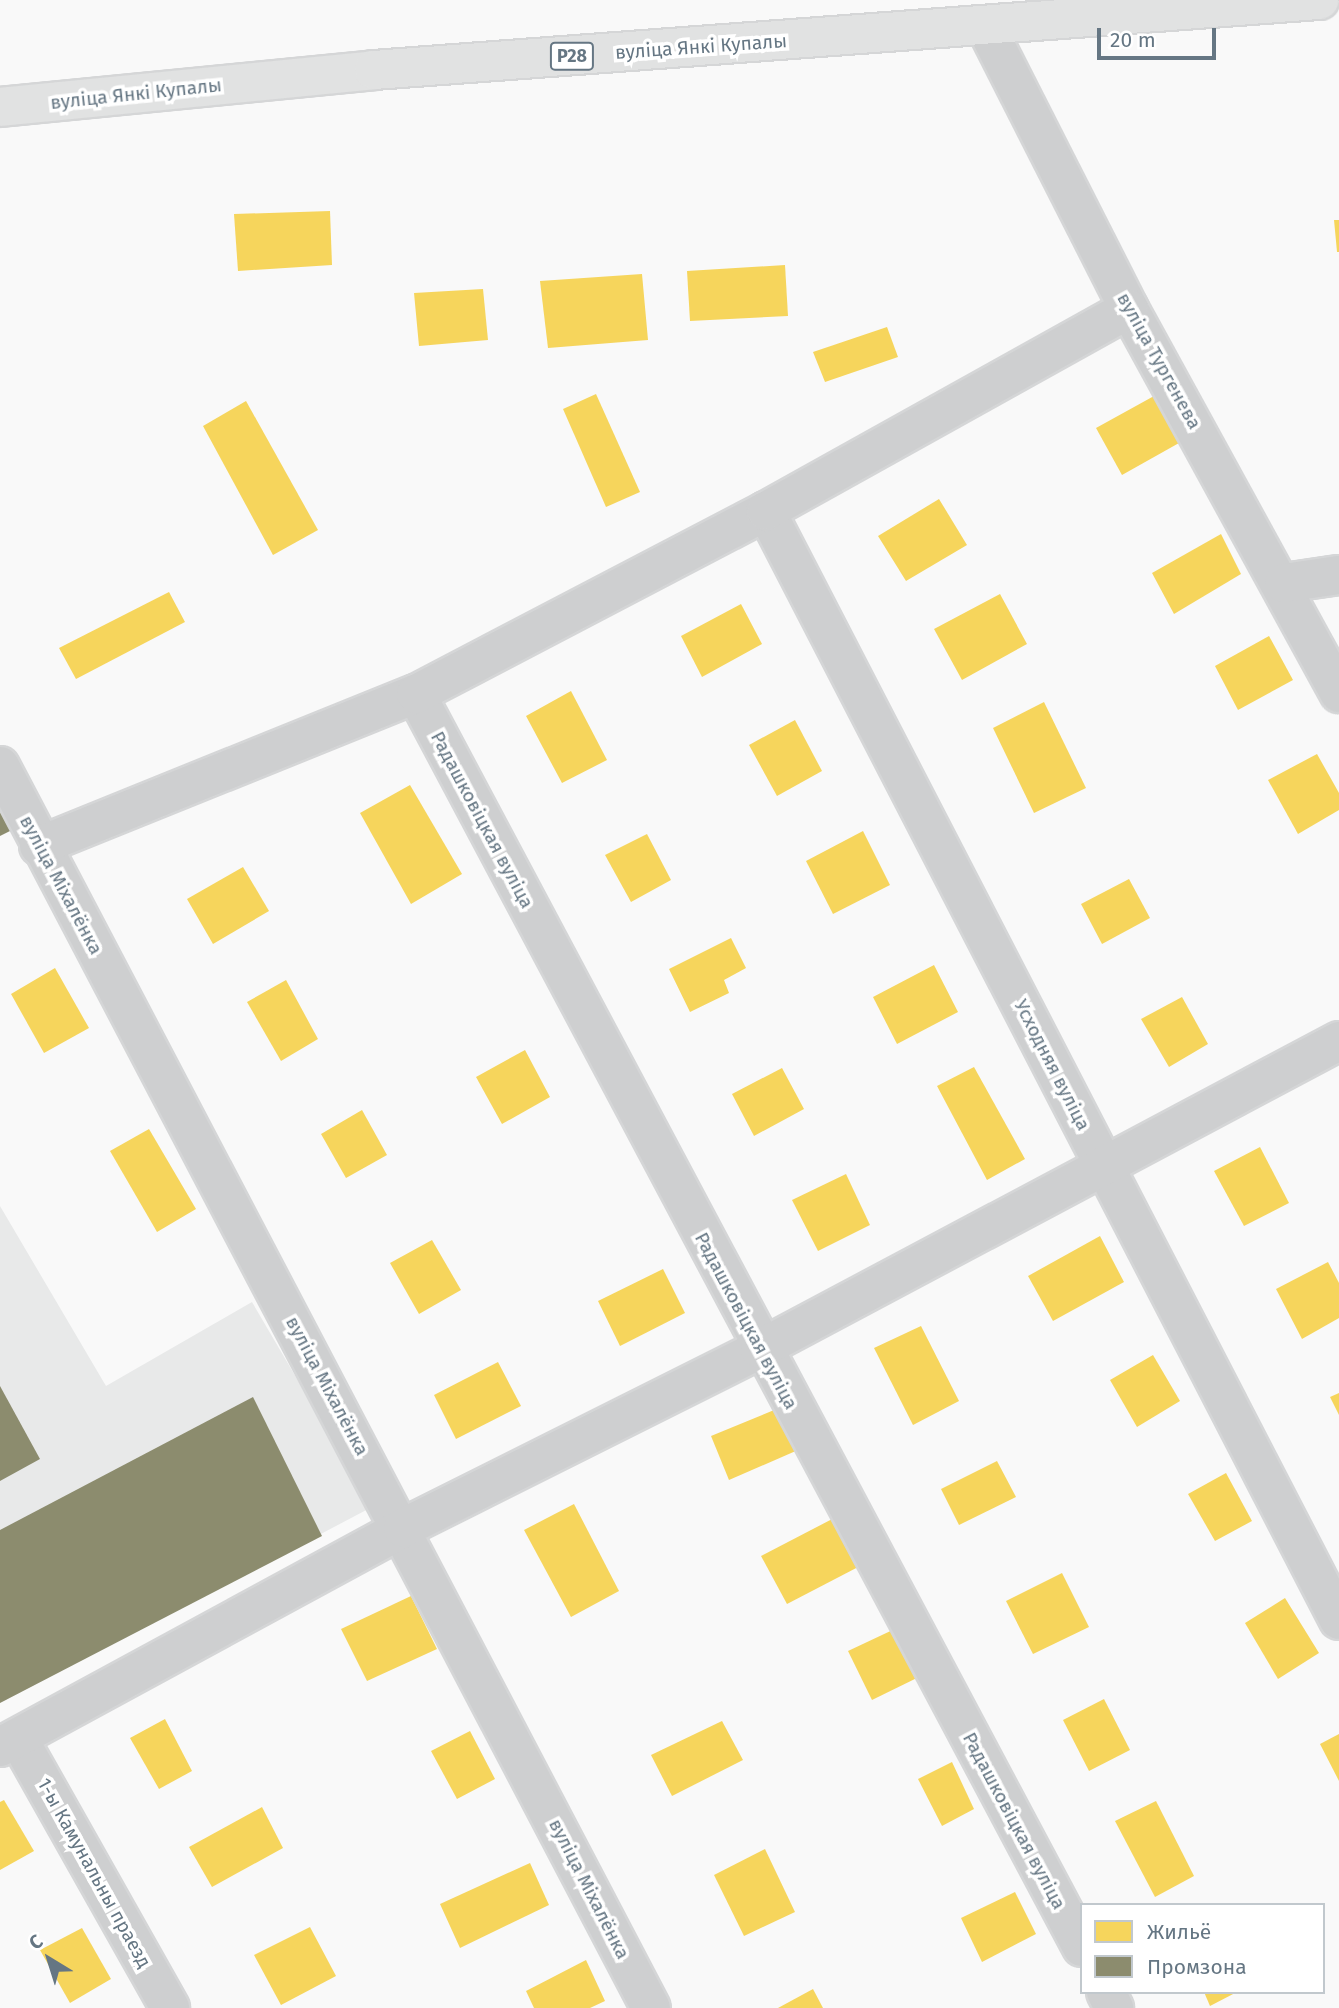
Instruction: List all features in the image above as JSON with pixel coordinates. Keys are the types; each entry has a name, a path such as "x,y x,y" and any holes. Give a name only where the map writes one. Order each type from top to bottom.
{"main road":[{"name":"вуліца Янкі Купалы","path":"0,107 374,70 986,27 1319,0"}],"street":[{"name":"вуліца Тургенева","path":"986,27 1129,309 1284,583 1339,693"},
{"path":"39,846 416,694 766,511 1129,309"},
{"name":"Усходняя вуліца","path":"766,511 1339,1620"},
{"path":"1284,583 1339,575"},
{"name":"Радашковіцкая вуліца","path":"416,694 760,1349 1080,1943"},
{"name":"вуліца Міхалёнка","path":"0,766 39,846 403,1528 651,2008"},
{"path":"9,1743 403,1528 760,1349 1339,1041"},
{"name":"1-ы Камунальны праезд","path":"9,1743 170,2008"}],"shaded area":[{"path":"0,1206 106,1386 252,1302 372,1507 0,1703"}],"building: Жильё":[{"path":"330,211 332,265 238,271 234,214"},
{"path":"1334,220 1339,220 1339,252 1337,252"},
{"path":"785,265 788,316 690,321 687,271"},
{"path":"642,274 648,340 548,348 540,281"},
{"path":"483,289 488,340 419,346 414,293"},
{"path":"887,327 898,357 825,382 813,352"},
{"path":"596,394 640,492 606,507 563,409"},
{"path":"1154,396 1179,443 1122,475 1096,428"},
{"path":"246,401 318,530 273,555 203,426"},
{"path":"939,499 967,545 906,581 878,536"},
{"path":"1221,534 1241,574 1174,614 1152,573"},
{"path":"169,592 185,622 76,679 59,648"},
{"path":"1000,594 1027,644 962,680 934,629"},
{"path":"741,604 762,644 702,677 681,636"},
{"path":"1269,636 1293,680 1238,710 1215,666"},
{"path":"571,691 607,760 562,783 526,716"},
{"path":"1044,702 1086,788 1034,813 993,728"},
{"path":"795,720 822,771 777,796 749,745"},
{"path":"1317,754 1339,793 1339,810 1298,834 1268,780"},
{"path":"410,785 462,874 411,904 360,813"},
{"path":"863,831 890,885 833,914 806,861"},
{"path":"647,834 671,880 631,902 605,855"},
{"path":"243,867 269,911 213,944 187,899"},
{"path":"1129,879 1150,918 1102,944 1081,904"},
{"path":"731,938 746,968 724,980 729,993 690,1012 669,969"},
{"path":"934,965 958,1012 897,1044 873,997"},
{"path":"55,968 89,1028 44,1053 11,994"},
{"path":"286,980 318,1039 281,1061 247,1002"},
{"path":"1182,997 1208,1044 1169,1067 1141,1019"},
{"path":"525,1050 550,1097 502,1124 476,1077"},
{"path":"974,1067 1025,1159 987,1180 937,1086"},
{"path":"782,1068 804,1109 754,1136 732,1094"},
{"path":"362,1110 387,1155 346,1178 321,1134"},
{"path":"149,1129 196,1209 157,1232 110,1151"},
{"path":"1260,1147 1289,1203 1244,1226 1214,1171"},
{"path":"846,1174 870,1225 818,1251 792,1200"},
{"path":"1100,1236 1124,1282 1053,1321 1028,1276"},
{"path":"432,1240 461,1290 419,1314 390,1263"},
{"path":"1328,1262 1339,1283 1339,1318 1302,1339 1276,1289"},
{"path":"663,1269 685,1313 620,1346 598,1301"},
{"path":"921,1326 959,1401 913,1425 874,1348"},
{"path":"1153,1355 1180,1401 1137,1427 1110,1380"},
{"path":"498,1362 521,1406 456,1439 434,1395"},
{"path":"1339,1393 1339,1415 1330,1397"},
{"path":"779,1408 798,1450 729,1480 711,1436"},
{"path":"997,1461 1016,1497 959,1525 941,1489"},
{"path":"1226,1473 1252,1521 1215,1541 1188,1494"},
{"path":"574,1504 619,1591 571,1617 524,1530"},
{"path":"838,1516 862,1565 787,1604 761,1556"},
{"path":"1062,1573 1089,1627 1033,1654 1006,1601"},
{"path":"411,1596 437,1649 367,1681 341,1629"},
{"path":"1285,1598 1319,1653 1278,1679 1245,1623"},
{"path":"899,1627 923,1675 872,1700 848,1651"},
{"path":"1104,1699 1130,1750 1089,1771 1063,1720"},
{"path":"165,1719 192,1771 159,1789 130,1738"},
{"path":"722,1721 743,1760 672,1796 651,1755"},
{"path":"470,1731 495,1779 457,1799 431,1751"},
{"path":"1339,1734 1339,1781 1320,1744"},
{"path":"952,1762 974,1809 942,1826 918,1779"},
{"path":"4,1800 34,1851 0,1870 0,1802"},
{"path":"1156,1801 1194,1876 1155,1897 1115,1821"},
{"path":"262,1807 283,1848 212,1887 189,1847"},
{"path":"765,1849 795,1912 744,1936 714,1875"},
{"path":"530,1863 549,1905 460,1948 440,1904"},
{"path":"1015,1892 1036,1934 982,1962 961,1918"},
{"path":"310,1927 336,1976 281,2005 254,1955"},
{"path":"82,1928 111,1979 70,2003 40,1950"},
{"path":"586,1960 605,2001 590,2008 534,2008 526,1991"},
{"path":"813,1989 823,2008 778,2008"},
{"path":"1205,1994 1233,1994 1210,2006"}],"building: Промзона":[{"path":"0,795 16,828 0,836"},
{"path":"0,1386 40,1459 0,1481"},
{"path":"253,1397 322,1536 0,1703 0,1530"}]}
